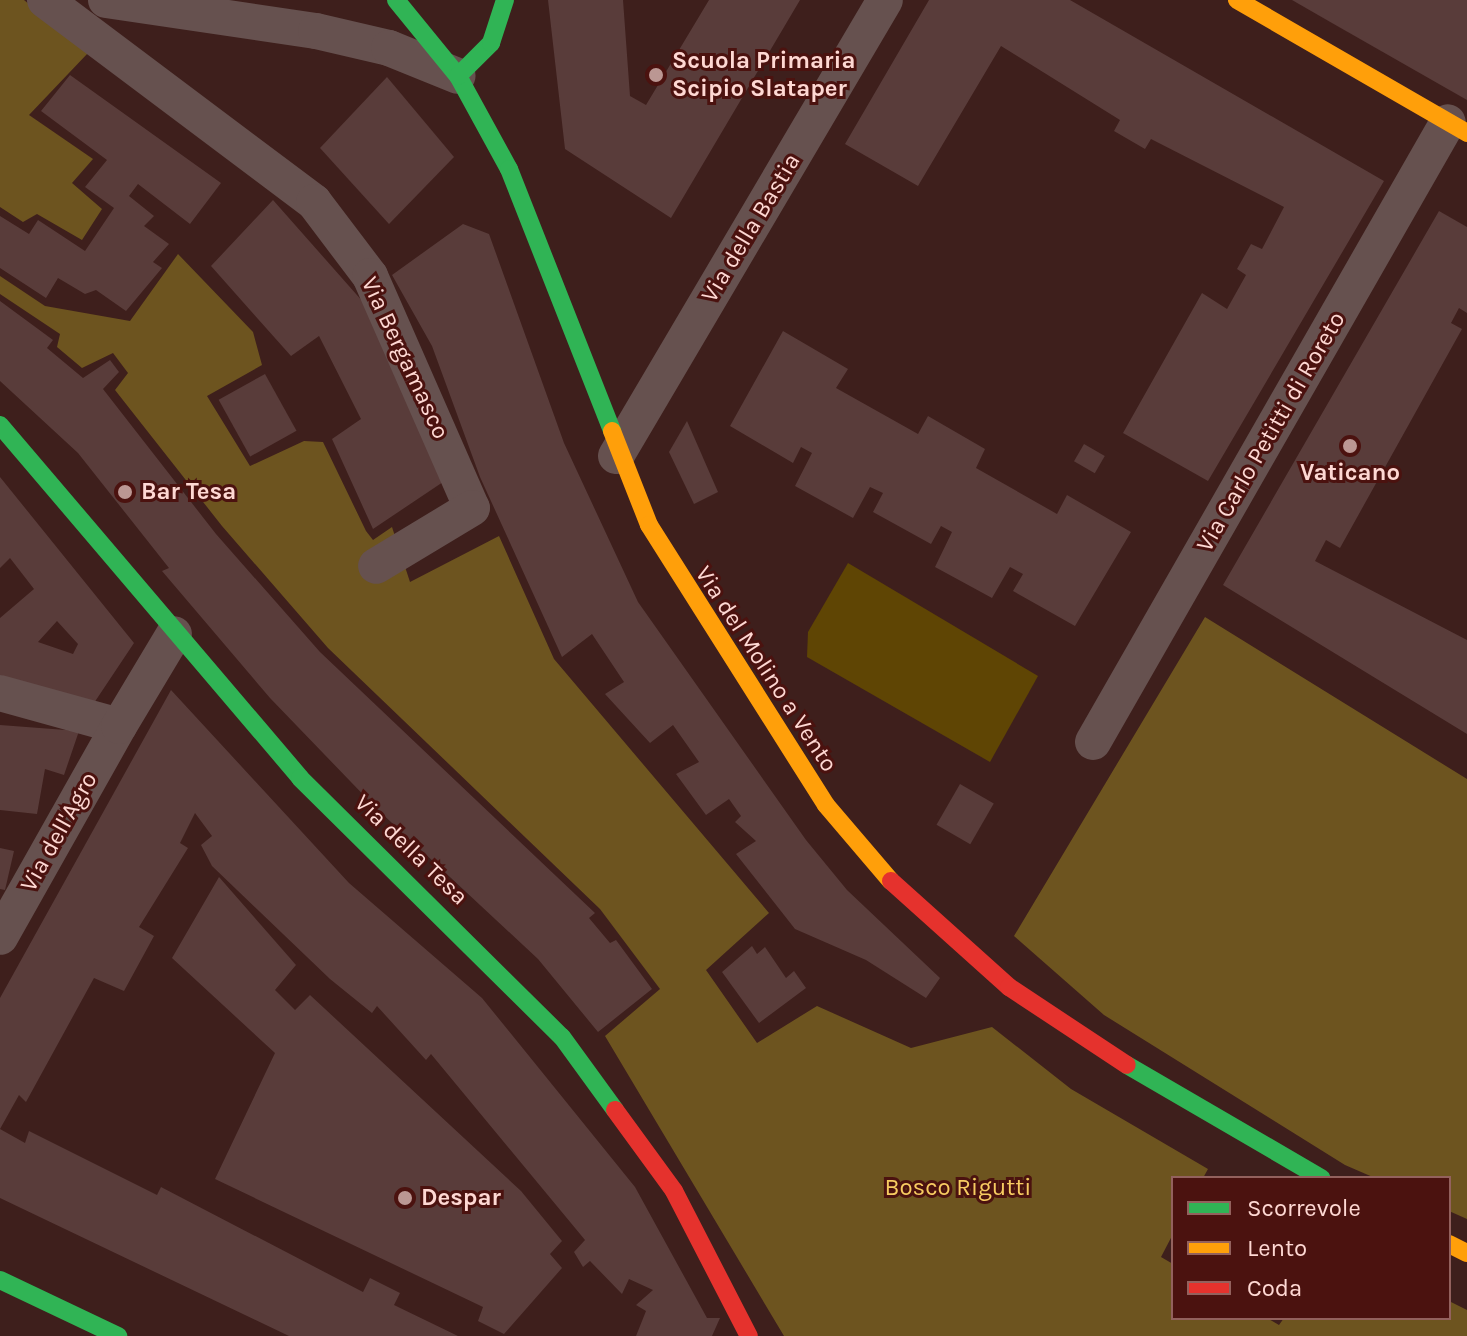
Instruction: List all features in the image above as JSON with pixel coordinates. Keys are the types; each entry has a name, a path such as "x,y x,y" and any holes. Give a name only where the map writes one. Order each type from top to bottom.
{"main road":[{"name":"Via del Molino a Vento","path":"396,0 458,76 509,169 616,456 744,685 826,805 917,912 1071,1032 1318,1176"},
{"path":"458,76 491,43 505,0"},
{"path":"1237,0 1458,127"},
{"name":"Via della Tesa","path":"0,425 174,634 300,778 562,1037 674,1191 749,1336"},
{"path":"0,1280 59,1323 118,1336"}],"street":[{"name":"Via Bergamasco","path":"45,0 314,202 370,276 472,508 376,566"},
{"path":"106,0 316,31 389,48 458,76"},
{"name":"Via della Bastia","path":"616,456 885,0"},
{"name":"Via Carlo Petitti di Roreto","path":"1093,742 1458,127"},
{"name":"Via dell'Agro","path":"0,937 174,634"},
{"path":"0,693 119,726"}],"shaded area":[{"path":"848,563 1038,676 990,762 807,657 808,632"}],"green space":[{"path":"0,0 24,0 88,53 29,115 93,159 72,183 102,209 82,240 37,214 23,222 0,207"},
{"name":"Bosco Rigutti","path":"178,254 253,332 262,365 207,396 250,466 304,441 323,442 373,540 392,527 410,582 499,536 554,659 769,913 706,970 757,1043 817,1006 911,1048 992,1027 1071,1089 1208,1169 1204,1176 1171,1176 1171,1238 1161,1257 1171,1263 1171,1320 1270,1320 1279,1325 1283,1320 1451,1320 1451,1302 1467,1310 1467,1336 784,1336 605,1036 660,989 600,909 328,648 222,526 115,390 128,373 113,353 82,368 57,347 60,334 0,294 0,276 45,306 130,321"},
{"path":"1205,617 1467,779 1467,1219 1451,1212 1451,1176 1370,1176 1345,1165 1104,1015 1014,936"}],"building":[{"name":"Scuola Primaria Scipio Slataper","path":"548,0 623,0 630,96 646,105 709,0 800,0 671,218 565,149"},
{"path":"929,0 1070,0 1384,181 1208,481 1123,433 1202,293 1227,309 1246,275 1237,269 1251,244 1262,249 1284,207 1151,139 1145,149 1114,131 1120,120 1001,46 918,186 845,144"},
{"path":"1292,0 1467,0 1467,100 1332,23"},
{"path":"70,75 221,183 190,224 138,184 129,196 154,216 144,226 169,244 153,262 162,268 126,311 96,290 85,294 58,278 46,298 0,268 0,216 29,234 38,220 85,251 114,208 85,187 107,160 41,111"},
{"path":"387,77 454,157 389,224 320,148"},
{"path":"273,200 364,303 446,480 373,529 332,439 361,419 319,336 291,356 211,266"},
{"name":"Vaticano","path":"1439,211 1467,227 1467,313 1459,308 1451,323 1462,329 1340,548 1326,540 1315,561 1467,640 1467,734 1223,585"},
{"path":"463,224 489,234 564,443 638,602 806,840 847,890 940,978 926,998 866,960 795,929 736,854 756,841 735,822 741,816 729,799 706,815 676,774 699,762 673,725 650,743 605,694 624,682 592,634 562,657 480,477 432,346 392,275"},
{"path":"0,301 53,340 47,348 83,378 110,360 119,372 103,389 216,534 320,652 595,913 589,918 610,943 616,940 652,989 598,1032 538,959 377,809 270,698 162,571 169,568 78,453 0,381"},
{"path":"783,331 848,369 836,388 918,434 928,416 985,449 976,468 1057,514 1067,495 1131,532 1075,626 1013,591 1023,574 1010,567 992,598 935,567 952,532 941,526 931,544 873,512 883,493 870,487 853,518 795,486 812,453 801,447 793,463 730,426"},
{"path":"265,374 297,431 250,457 219,400"},
{"path":"687,421 718,492 694,504 669,452"},
{"path":"1084,444 1105,456 1095,473 1074,461"},
{"path":"0,477 134,643 94,703 0,675 0,618 34,589 10,558 0,568","holes":["57,621 78,644 73,654 38,642"]},
{"path":"171,690 349,883 482,998 635,1187 707,1318 720,1318 712,1336 636,1336 646,1311 636,1305 653,1290 629,1279 622,1294 590,1261 583,1267 574,1252 585,1240 431,1054 426,1060 377,1006 372,1013 330,979 212,866 201,845 212,836 195,813 180,843 188,848 139,927 154,936 124,991 94,978 26,1102 19,1095 0,1129 0,998"},
{"path":"0,725 79,731 64,775 45,769 37,814 0,810"},
{"path":"960,784 994,804 970,844 936,825"},
{"path":"0,848 14,851 5,890 0,889"},
{"path":"219,877 296,965 275,990 295,1010 310,995 521,1191 562,1241 550,1254 562,1268 504,1334 478,1321 483,1307 215,1179 275,1053 172,958"},
{"path":"752,946 757,954 765,947 786,978 794,971 806,988 759,1023 722,972"},
{"path":"0,1129 25,1143 29,1131 157,1195 161,1187 363,1292 370,1278 400,1293 394,1305 458,1336 289,1336 0,1198"}],"traffic: fast":[{"path":"396,0 458,76 509,169 612,431"},
{"path":"458,76 491,43 505,0"},
{"path":"0,425 300,778 562,1037 615,1110"},
{"path":"1127,1065 1318,1176"},
{"path":"0,1280 118,1336"}],"traffic: slow":[{"path":"1237,0 1467,133"},
{"path":"612,431 649,525 826,805 891,881"},
{"path":"1451,1245 1467,1253"}],"traffic: jam":[{"path":"891,881 1009,987 1127,1065"},
{"path":"615,1110 674,1191 749,1336"}],"place":[{"name":"Scuola Primaria Scipio Slataper","path":"656,75"},
{"name":"Vaticano","path":"1350,446"},
{"name":"Bar Tesa","path":"125,492"},
{"name":"Despar","path":"405,1198"}]}
